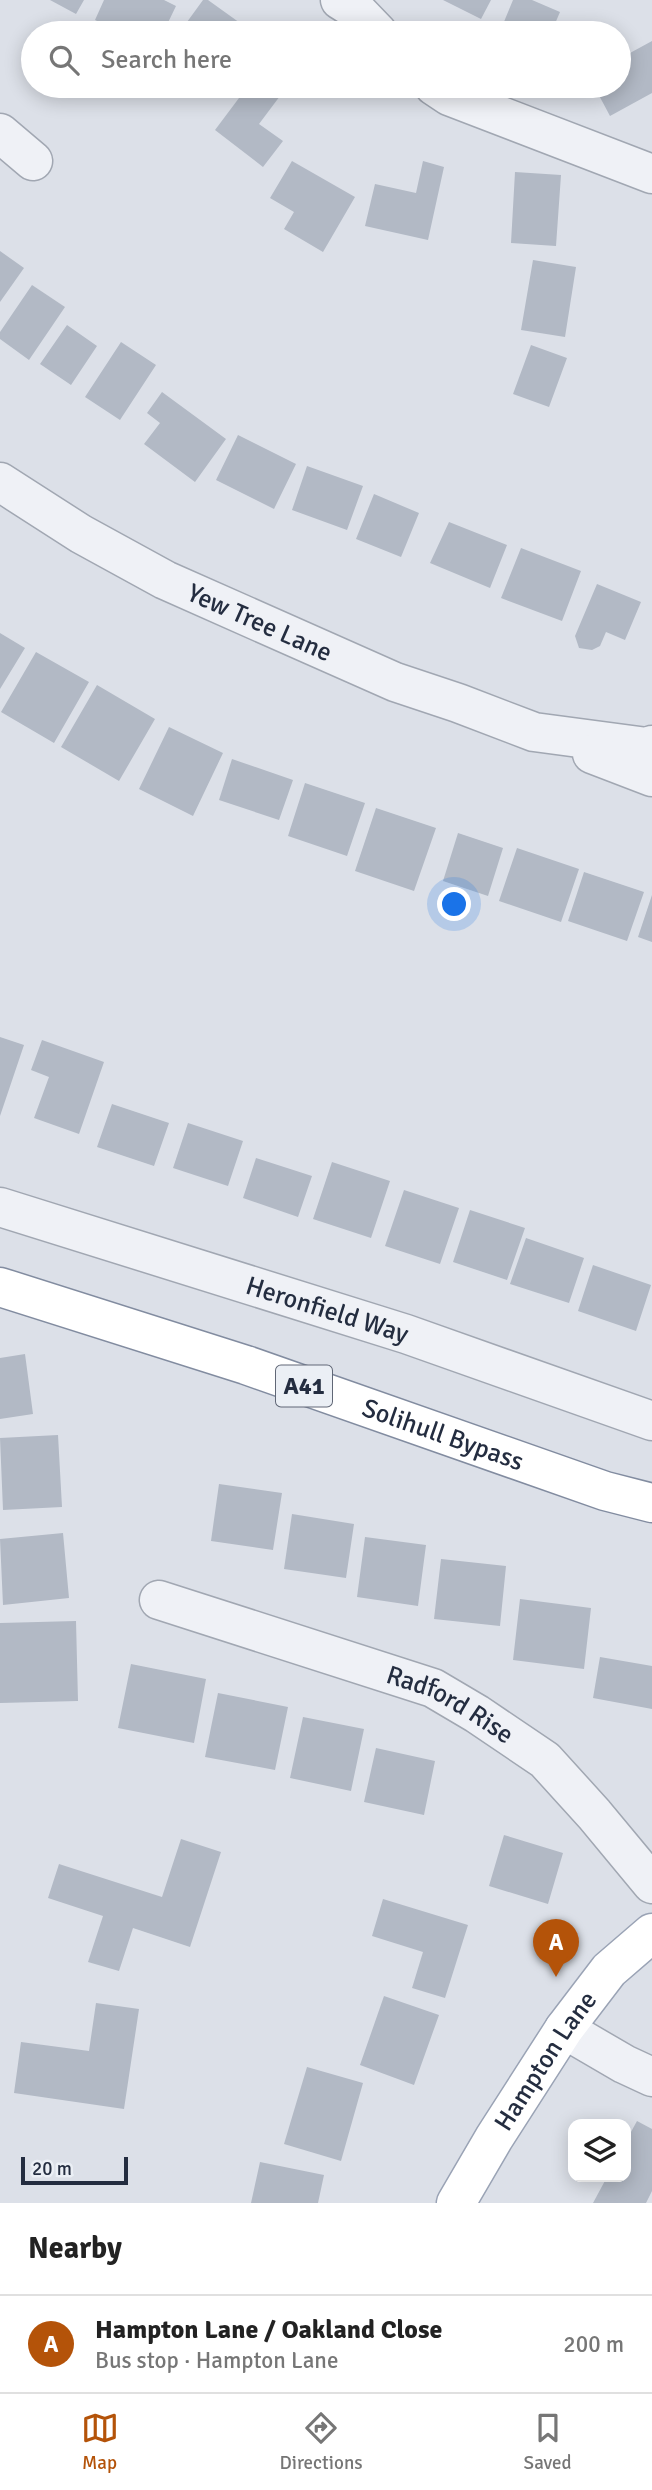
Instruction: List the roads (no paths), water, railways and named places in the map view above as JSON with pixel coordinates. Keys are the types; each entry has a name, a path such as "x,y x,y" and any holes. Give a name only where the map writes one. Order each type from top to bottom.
{"main road":[{"name":"Solihull Bypass","path":"0,1287 246,1365 605,1491 652,1512"},
{"name":"Solihull Bypass","path":"605,1491 652,1503"},
{"name":"Hampton Lane","path":"456,2203 564,2029 608,1970 652,1933"}],"street":[{"path":"340,0 367,21"},
{"path":"454,98 652,174"},
{"path":"0,133 33,161"},
{"name":"Yew Tree Lane","path":"0,482 81,534 165,580 395,682 458,703 652,777"},
{"name":"Yew Tree Lane","path":"534,732 647,747 652,745"},
{"name":"Heronfield Way","path":"0,1207 405,1334 652,1421"},
{"name":"Radford Rise","path":"182,1596 433,1688 477,1714 544,1760 594,1814 652,1884"},
{"path":"564,2029 614,2059 652,2077"}],"place":[{"name":"Hampton Lane / Oakland Close","path":"556,1977"}]}
